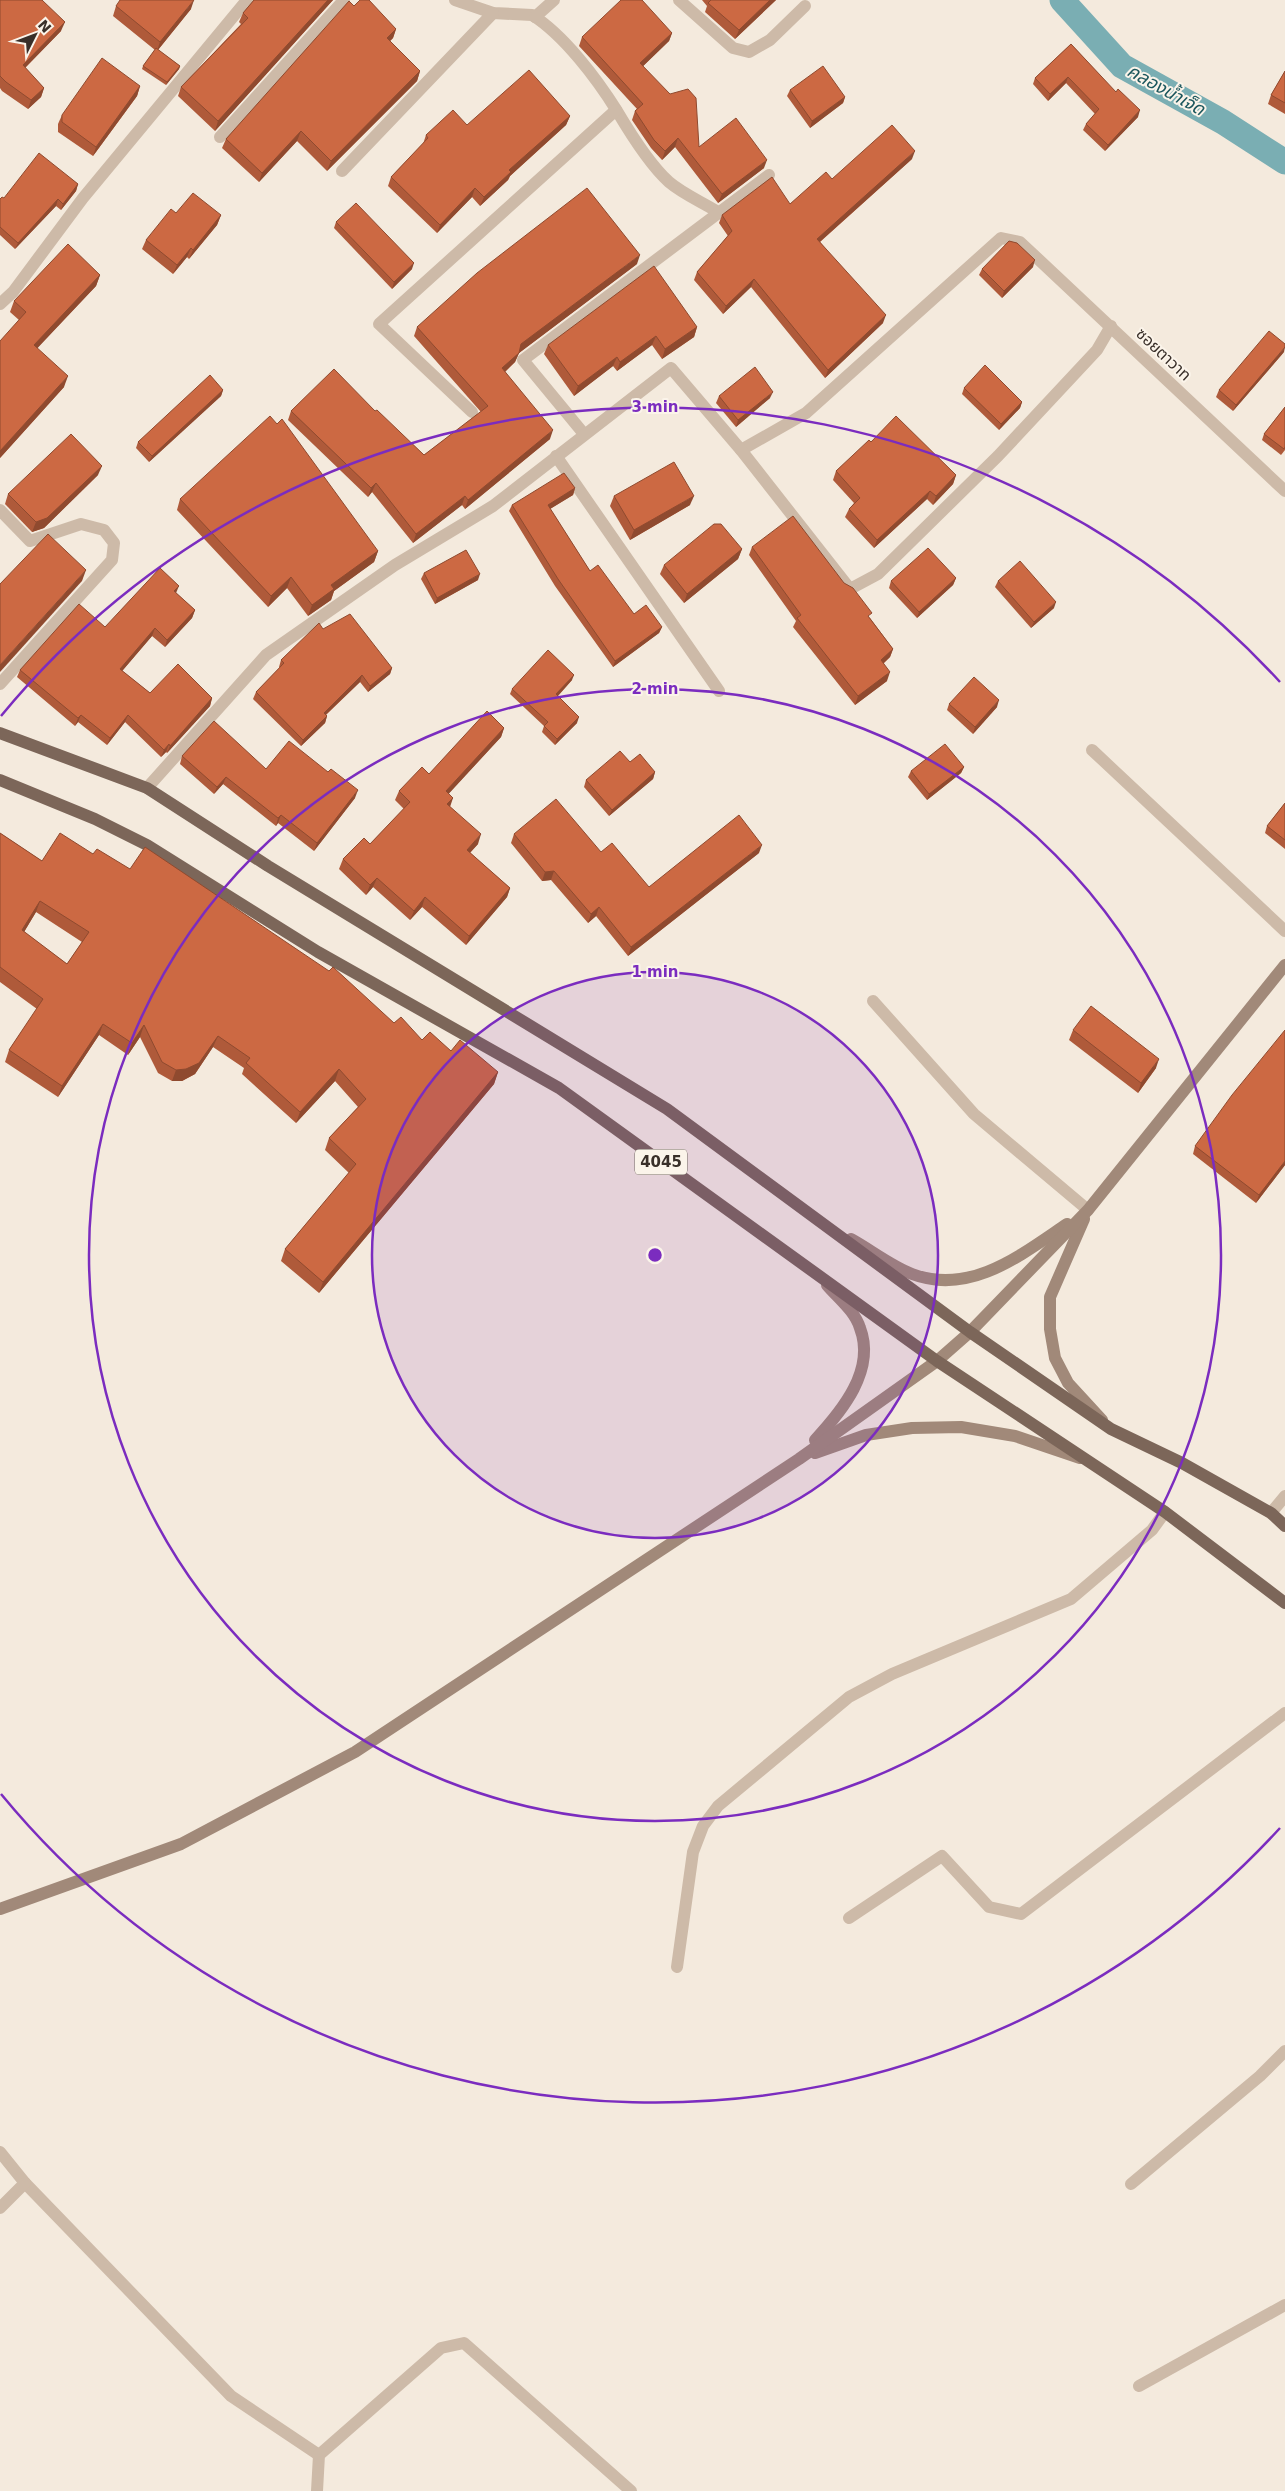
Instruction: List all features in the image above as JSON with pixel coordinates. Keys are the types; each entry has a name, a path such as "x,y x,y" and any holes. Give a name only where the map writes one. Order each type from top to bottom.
{"main road":[{"name":"4045","path":"0,733 147,788 268,866 667,1110 970,1332 1111,1429 1182,1462 1271,1513 1285,1526"},
{"name":"4045","path":"0,780 94,819 147,845 318,952 559,1088 937,1361 1164,1512 1285,1603"}],"street":[{"path":"0,304 13,292 83,198 248,0"},
{"path":"220,137 344,0"},
{"path":"455,0 493,13 532,15 535,17 554,33 592,76 616,110 631,136 669,182 718,212"},
{"path":"535,17 554,0"},
{"path":"679,0 732,48 750,52 770,40 805,6"},
{"path":"342,171 493,13"},
{"path":"472,412 379,324 616,110"},
{"path":"584,434 523,360 769,175"},
{"name":"ซอยตาวาท","path":"741,450 806,412 1001,238 1020,242 1285,491"},
{"path":"147,788 266,655 395,565 493,506 671,368 741,450 850,589 878,574 998,456 1097,350 1111,326"},
{"path":"556,456 719,691"},
{"path":"0,510 30,541 81,524 104,530 114,543 112,560 0,684"},
{"path":"1092,750 1285,931"},
{"path":"0,1909 181,1844 355,1752 799,1459 937,1361 970,1332 1088,1210 1285,965"},
{"path":"873,1001 974,1114 1088,1210"},
{"path":"816,1220 912,1274 945,1281 979,1275 1012,1261 1088,1210"},
{"path":"1088,1210 1050,1297 1050,1329 1055,1358 1068,1383 1111,1429"},
{"path":"799,1459 839,1414 857,1382 866,1352 860,1327 850,1310 814,1272"},
{"path":"799,1459 866,1435 912,1428 961,1427 1015,1436 1090,1462"},
{"path":"1271,1513 1285,1496"},
{"path":"677,1967 693,1852 703,1826 718,1806 849,1697 892,1674 1071,1599 1152,1530 1164,1512"},
{"path":"849,1918 942,1856 989,1907 1021,1914 1285,1712"},
{"path":"1130,2184 1260,2076 1285,2051"},
{"path":"0,2152 25,2183 231,2396 319,2455"},
{"path":"0,2208 25,2183"},
{"path":"1139,2386 1285,2305"},
{"path":"317,2491 319,2455 441,2348 464,2343 631,2491"}],"building":[{"path":"0,0 42,0 65,22 23,65 44,88 31,100 0,76"},
{"path":"120,0 194,0 160,42 116,6"},
{"path":"254,0 328,0 218,121 181,87 248,18 243,13"},
{"path":"360,0 369,0 396,29 387,38 420,71 331,161 301,131 262,173 226,139 349,1 354,6"},
{"path":"621,0 642,0 672,33 640,63 670,94 688,89 696,98 699,147 736,118 767,160 722,194 678,138 665,151 654,140 635,111 643,104 582,37"},
{"path":"711,0 770,0 739,30 708,3"},
{"path":"1071,44 1116,92 1118,89 1140,110 1108,145 1086,124 1099,109 1068,77 1050,94 1035,78"},
{"path":"156,48 180,66 167,82 143,66"},
{"path":"102,58 140,86 96,147 62,122 62,115"},
{"path":"823,66 845,97 812,121 790,90"},
{"path":"529,70 570,116 509,170 511,172 484,197 475,188 440,225 391,177 428,138 426,135 453,110 467,125"},
{"path":"1285,71 1285,103 1271,95"},
{"path":"892,125 915,151 817,239 886,315 828,370 754,279 726,306 697,272 732,231 722,215 772,177 790,204 826,172 832,179"},
{"path":"39,153 78,184 63,204 58,199 18,243 0,227 0,199 4,198"},
{"path":"587,188 640,255 521,344 519,353 502,368 553,430 468,500 465,496 416,534 376,483 371,488 291,411 334,369 375,411 377,410 424,455 488,406 417,327 477,273"},
{"path":"193,193 221,215 193,250 191,248 177,265 146,240 171,209 176,213"},
{"path":"356,203 414,263 394,282 336,222"},
{"path":"1009,241 1017,243 1035,260 1004,291 982,269"},
{"path":"68,244 100,275 34,345 68,376 0,451 0,341 26,312 14,301"},
{"path":"654,266 697,327 665,349 656,336 620,362 617,357 578,386 548,345"},
{"path":"1269,331 1285,344 1285,347 1236,405 1219,390"},
{"path":"985,365 1022,402 1001,424 964,388"},
{"path":"755,367 773,392 738,420 719,396"},
{"path":"210,375 223,390 152,456 138,442"},
{"path":"1285,407 1285,447 1284,449 1264,434"},
{"path":"270,416 277,424 282,419 378,551 331,585 334,589 312,605 291,577 271,596 180,499"},
{"path":"896,416 956,475 936,496 930,491 877,540 849,509 860,498 836,471 869,440 871,442"},
{"path":"71,434 102,466 47,518 36,522 8,494"},
{"path":"674,462 694,496 634,530 614,496"},
{"path":"564,473 575,488 548,505 590,571 598,565 634,614 646,605 662,627 615,661 558,579 512,505"},
{"path":"793,516 844,583 853,588 872,613 868,616 893,649 881,660 890,672 858,696 797,618 801,615 752,547"},
{"path":"714,524 721,524 742,549 687,594 664,565"},
{"path":"48,534 86,570 0,665 0,584"},
{"path":"928,548 956,578 919,612 891,581"},
{"path":"466,550 480,574 437,598 424,573"},
{"path":"1020,561 1056,602 1034,622 998,581"},
{"path":"160,568 179,586 174,591 195,610 167,640 155,628 120,669 150,693 178,664 212,698 170,746 169,744 164,750 128,715 110,738 81,715 78,718 20,670 79,604 105,627"},
{"path":"350,614 392,668 370,686 362,675 324,713 327,716 303,740 256,692 284,663 281,660 319,623 323,629"},
{"path":"548,650 574,675 556,694 579,717 557,739 544,726 548,722 512,689"},
{"path":"974,677 999,700 975,727 949,704"},
{"path":"487,711 504,728 446,791 453,798 447,804 481,834 467,850 510,888 469,936 425,897 414,911 377,878 370,885 343,859 364,838 370,844 410,802 399,791 422,767 429,774"},
{"path":"214,721 266,769 289,741 328,772 331,769 358,790 317,843 281,815 278,818 226,777 217,787 182,756"},
{"path":"945,744 964,767 929,794 911,771"},
{"path":"620,751 630,762 640,754 655,772 612,810 586,780"},
{"path":"556,799 601,852 612,843 649,887 739,815 762,845 631,947 599,907 591,914 554,871 545,872 514,834"},
{"path":"1285,803 1285,840 1267,826"},
{"path":"0,833 42,861 60,833 93,854 97,849 130,869 145,847 329,971 333,967 394,1023 401,1017 422,1040 430,1032 451,1051 460,1040 498,1072 323,1282 285,1249 356,1164 329,1138 366,1099 339,1069 300,1112 246,1063 250,1058 218,1036 199,1063 186,1069 176,1070 162,1062 144,1025 132,1043 103,1024 62,1086 9,1050 43,999 0,967","holes":["40,901 89,932 67,964 22,930"]},
{"path":"1091,1006 1159,1059 1141,1083 1073,1030"},
{"path":"1285,1030 1285,1161 1259,1195 1195,1146 1232,1095"}],"waterway":[{"name":"คลองน้ำเจ็ด","path":"1062,0 1122,66 1223,122 1285,162"}]}
